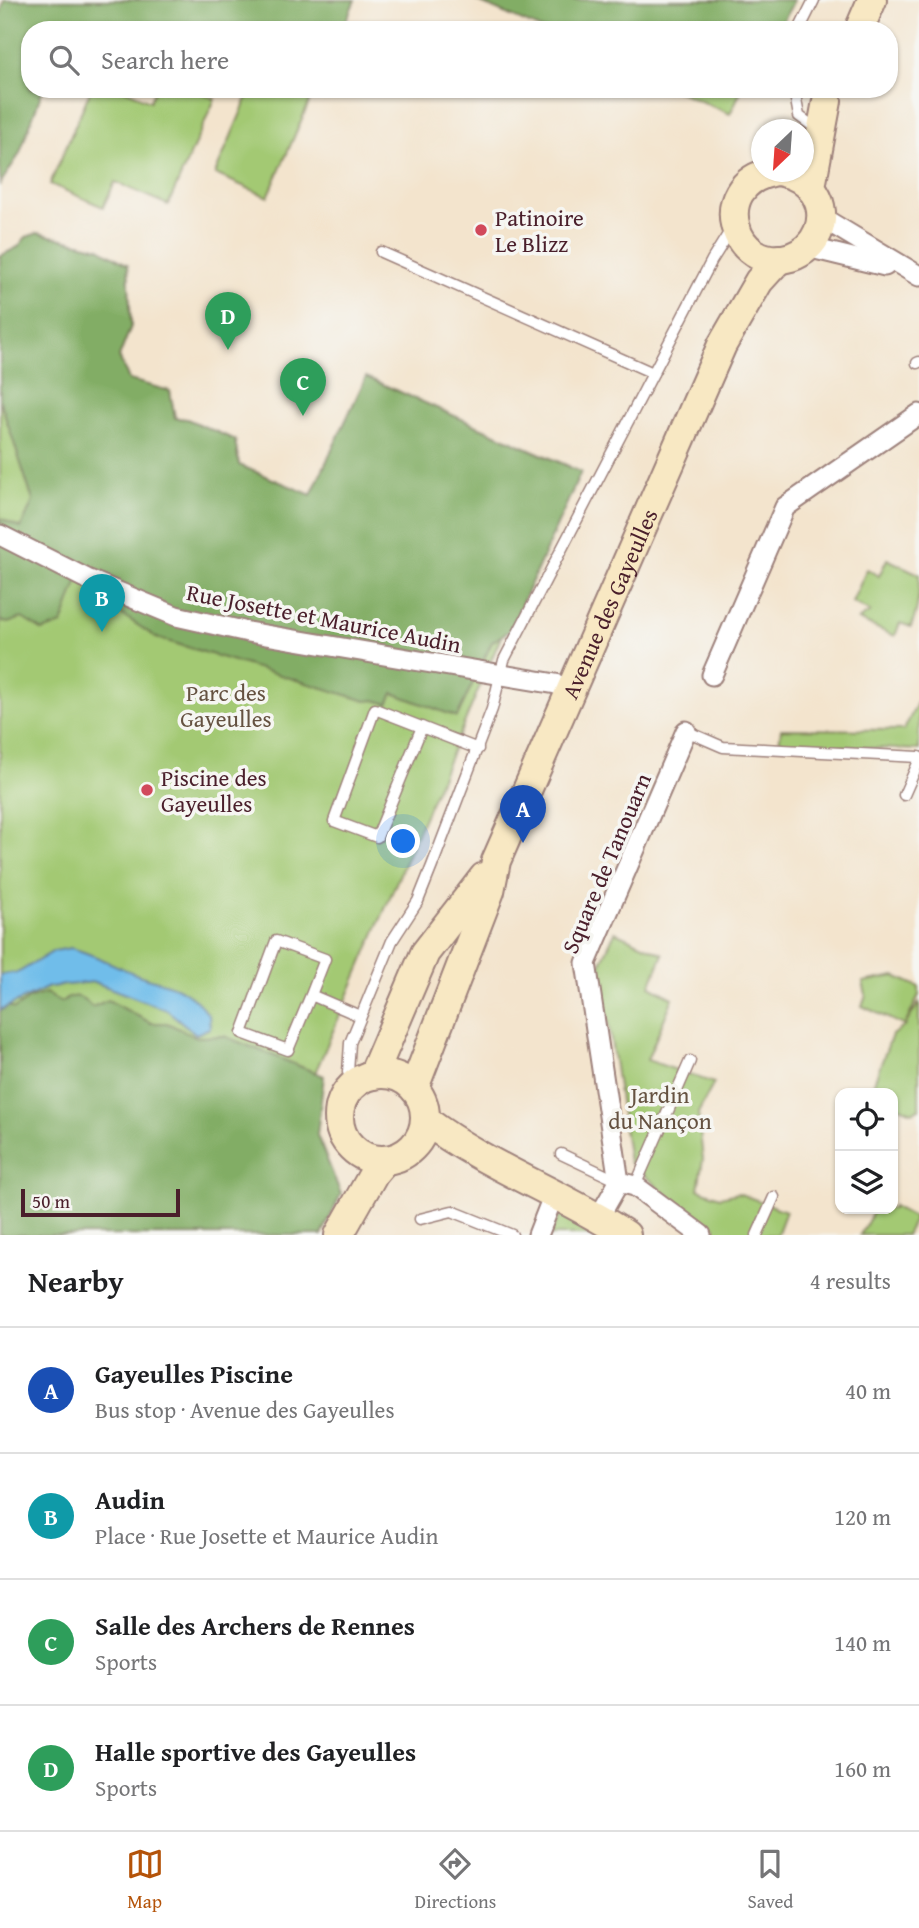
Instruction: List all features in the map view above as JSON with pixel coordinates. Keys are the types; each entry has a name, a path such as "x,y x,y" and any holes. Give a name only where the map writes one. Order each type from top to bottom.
{"street":[{"path":"863,21 872,0"},
{"path":"814,119 827,98"},
{"path":"811,187 828,98"},
{"name":"Avenue des Gayeulles","path":"722,345 742,274 734,208 744,186 751,181"},
{"path":"805,182 819,201 821,217 817,234 807,247 911,272"},
{"path":"821,217 911,272"},
{"path":"738,232 758,254 779,259"},
{"name":"Avenue des Gayeulles","path":"414,1088 424,1056 490,891 496,861 722,345 760,281 779,259 794,256 807,247"},
{"path":"712,675 786,507 919,414"},
{"name":"Rue Josette et Maurice Audin","path":"0,535 87,579 176,617 248,632 556,684 570,690"},
{"name":"Square de Tanouarn","path":"627,1184 586,963 686,731"},
{"name":"Avenue des Gayeulles","path":"355,1150 342,1133 339,1116 343,1098 364,1079 425,953 496,861"},
{"path":"339,1235 374,1173 385,1160 413,1147 419,1140 425,1120 423,1103 414,1088 396,1076 364,1079"},
{"path":"425,1120 508,1171 599,1217 626,1235"},
{"path":"413,1147 508,1171"},
{"path":"332,1235 350,1179 355,1150 364,1156 385,1160"},
{"path":"599,1217 627,1184 701,1235"},
{"path":"538,1235 554,1194"}],"lane":[{"path":"804,21 814,0"},
{"path":"796,98 801,119"},
{"path":"364,1079 348,1072 350,1043 392,941 418,901 478,749 504,660 712,260 738,232"},
{"path":"381,252 653,373"},
{"path":"422,727 377,837 334,821 375,709 422,727 478,749"},
{"path":"686,731 723,747 919,759 904,795"},
{"path":"276,941 325,959 311,995 288,1050 242,1032 276,941"},
{"path":"311,995 360,1016"},
{"path":"561,1154 627,1184 690,1060"},
{"path":"757,1235 774,1197"},
{"path":"420,1220 452,1212 512,1235"}],"green space":[{"path":"4,0 355,0 346,21 21,21 21,98 40,98 19,155 0,184 0,16"},
{"path":"474,0 794,0 784,21 522,21"},
{"path":"87,98 143,98 150,101 151,98 215,99 168,205 115,182 103,207 50,184"},
{"path":"247,98 311,98 268,197 215,174"},
{"path":"694,98 738,98 730,114"},
{"name":"Parc des Gayeulles","path":"38,233 99,248 128,265 131,326 119,357 129,380 170,391 175,418 187,419 235,440 239,465 311,495 366,377 569,466 503,632 313,1078 0,1235 0,256 18,248 26,237"},
{"path":"38,233 99,248 128,265 131,326 119,357 129,380 170,391 175,418 187,419 235,440 239,465 311,495 366,377 581,472 510,630 492,642 457,717 393,693 388,704 375,700 366,701 157,638 105,603 108,578 82,569 62,624 43,631 22,618 8,623 0,621 0,518 21,528 33,501 0,400 0,256 18,247 26,237"},
{"path":"887,559 919,574 919,594 914,620 911,627 900,623 895,636 858,620 870,612 852,602 867,569 879,576"},
{"path":"919,699 919,750 779,744 781,729 904,730"},
{"name":"Jardin du Nançon","path":"615,932 663,954 650,986 673,998 647,1060 714,1083 698,1113 703,1159 698,1189 720,1197 738,1193 786,1211 777,1235 714,1235 629,1162 600,965"},
{"path":"895,976 919,987 919,995 905,1025 919,1003 919,1109 912,1112 898,1106 898,1088 872,1088 892,1035 905,1026 862,1006 866,995 863,982"},
{"path":"46,993 60,1002 73,997 81,998 92,1007 108,1000 151,1023 167,1023 197,1037 224,1036 324,1076 317,1135 341,1194 322,1235 0,1235 0,1011 9,1006 14,1009 30,998"},
{"path":"564,1208 609,1235 549,1235"},
{"path":"898,1209 915,1218 906,1235 860,1235 872,1214 898,1214"}],"water":[{"path":"71,948 182,990 209,1015 210,1028 196,1034 167,1010 94,982 49,987 0,1010 0,975 19,972 54,951"}],"place":[{"name":"Patinoire Le Blizz","path":"481,230"},
{"name":"Halle sportive des Gayeulles","path":"228,350"},
{"name":"Salle des Archers de Rennes","path":"303,416"},
{"name":"Audin","path":"102,632"},
{"name":"Piscine des Gayeulles","path":"147,790"},
{"name":"Gayeulles Piscine","path":"523,843"}]}
